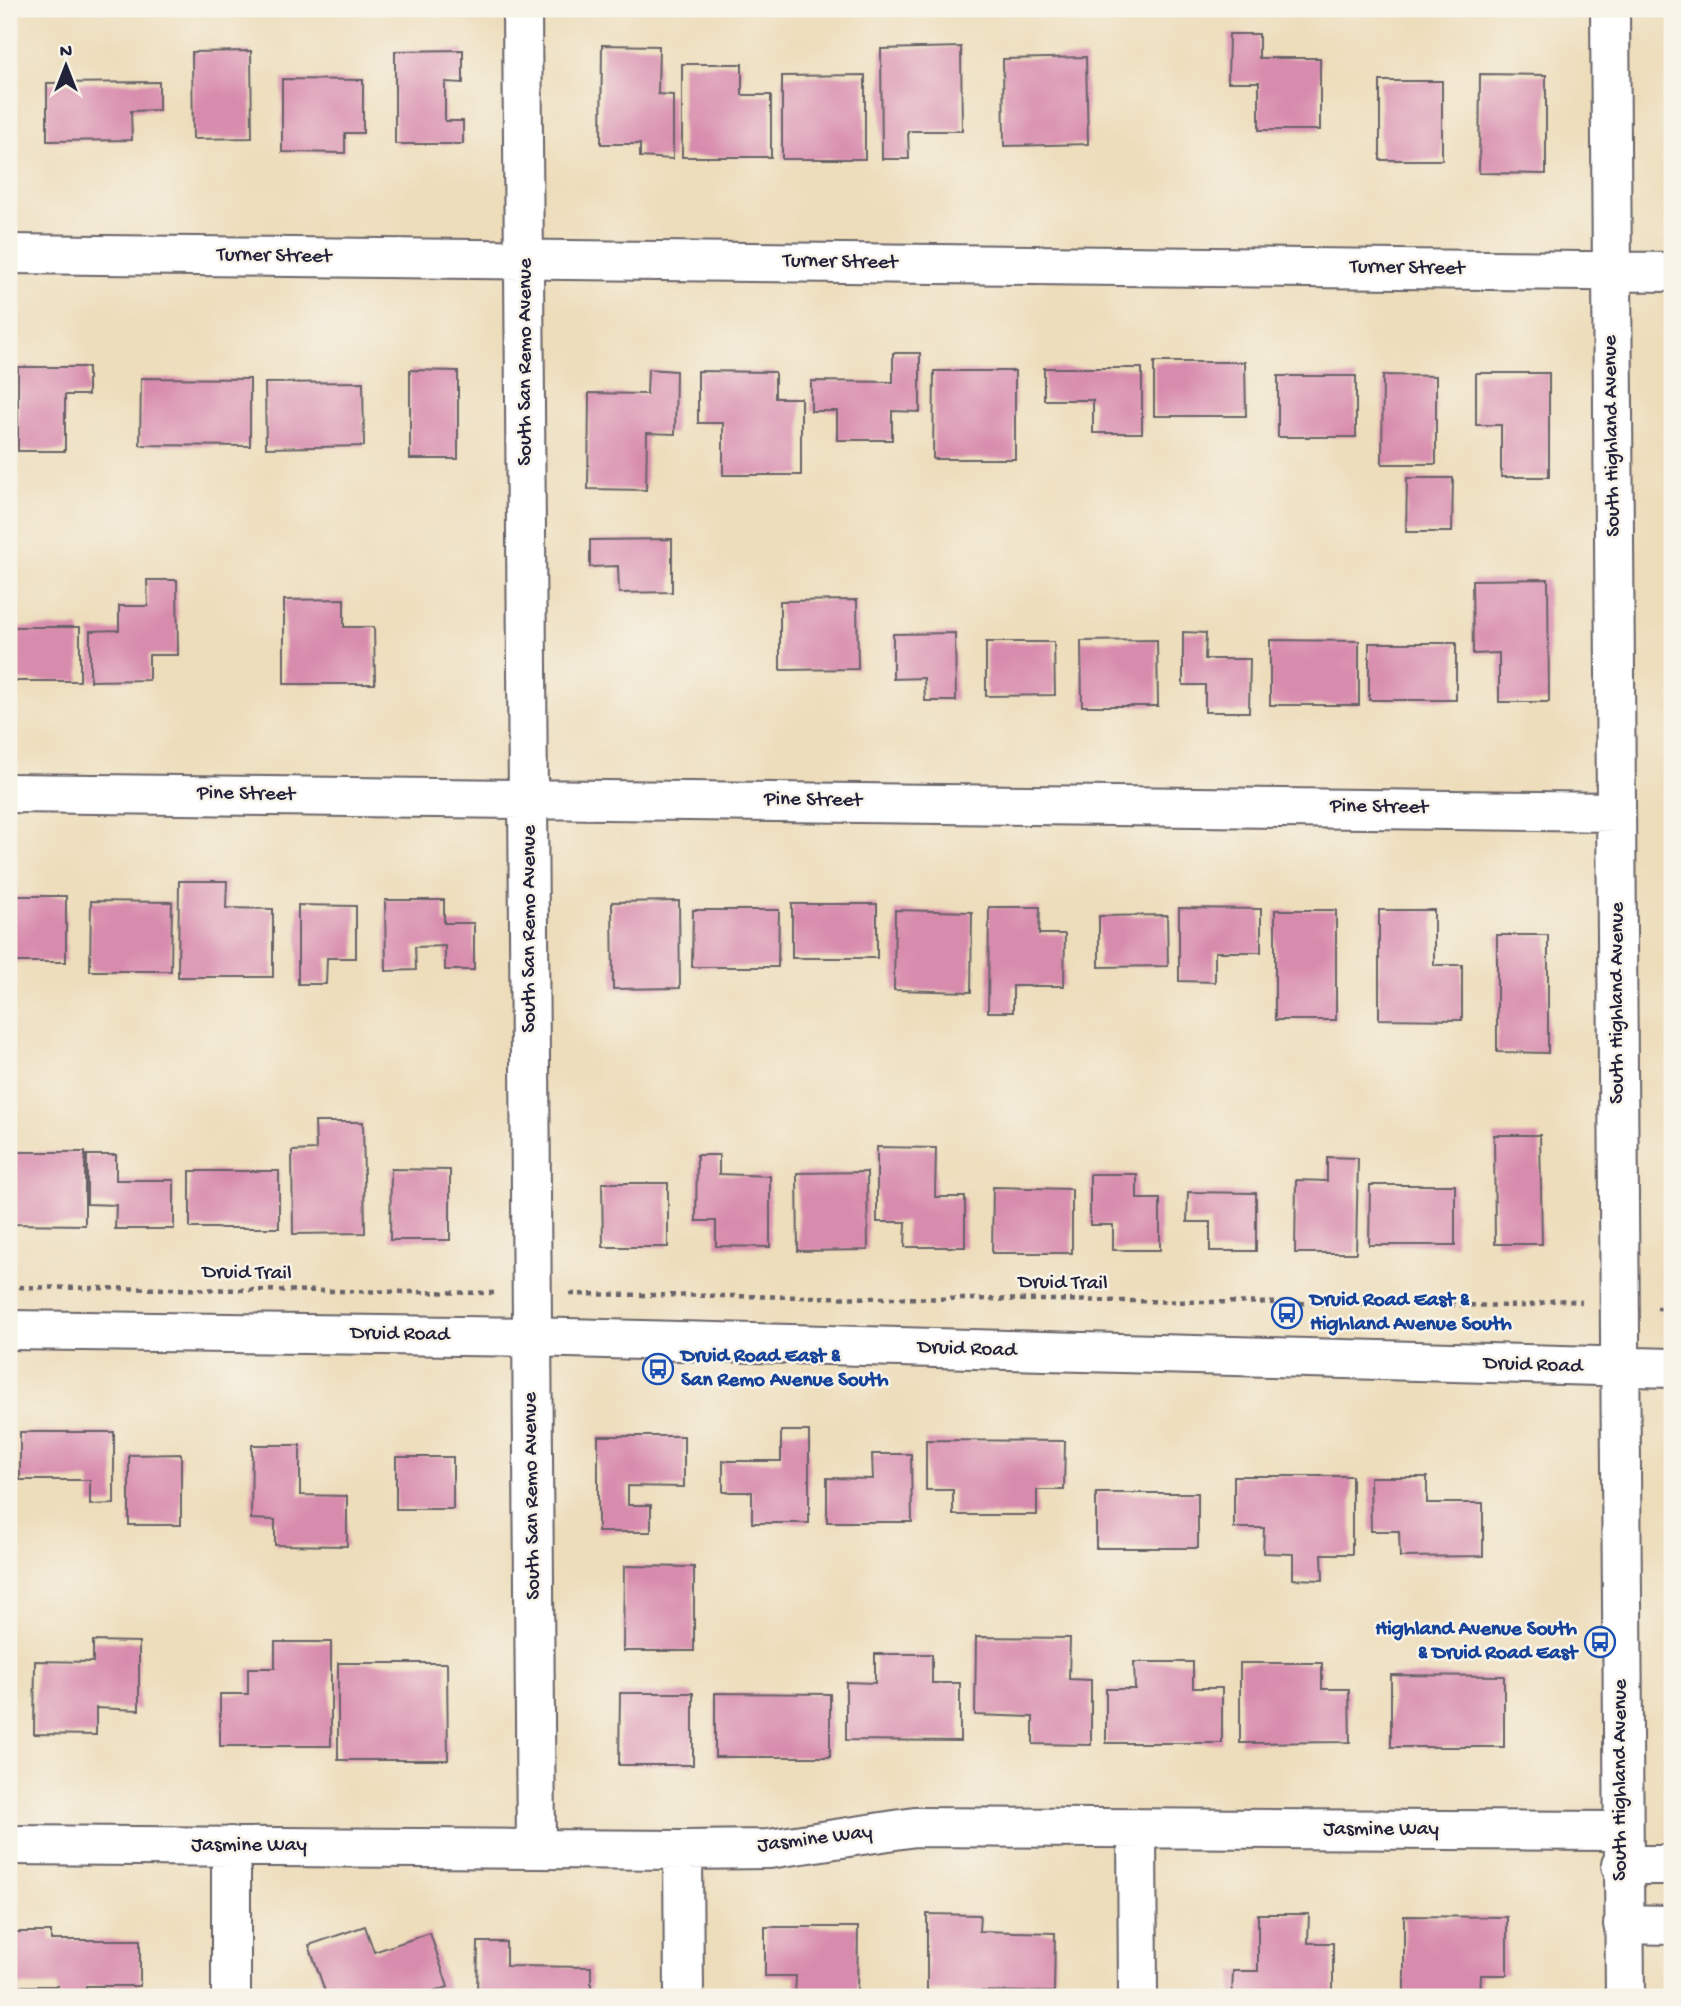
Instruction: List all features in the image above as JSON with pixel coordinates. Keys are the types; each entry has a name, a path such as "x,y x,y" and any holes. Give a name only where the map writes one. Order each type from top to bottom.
{"street":[{"name":"South San Remo Avenue","path":"522,9 536,1849"},
{"name":"South Highland Avenue","path":"1610,9 1625,1997"},
{"name":"Turner Street","path":"9,254 1672,272"},
{"name":"Pine Street","path":"9,793 1616,811"},
{"name":"Druid Road","path":"9,1330 531,1337 1672,1368"},
{"name":"Jasmine Way","path":"9,1845 769,1849 915,1827 1138,1828 1622,1848 1672,1865"},
{"path":"1138,1828 1138,1997"},
{"path":"231,1846 231,1997"},
{"path":"683,1850 684,1997"},
{"path":"1623,1924 1672,1925"}],"path":[{"name":"Druid Trail","path":"9,1287 485,1293"},
{"name":"Druid Trail","path":"568,1294 1525,1306 1557,1300"}],"building":[{"path":"1229,34 1259,34 1259,58 1320,58 1320,130 1259,130 1259,82 1228,82"},
{"path":"602,45 659,46 658,94 673,95 673,159 640,157 640,144 601,144"},
{"path":"961,47 962,131 908,131 909,159 882,159 881,49"},
{"path":"463,50 463,83 445,82 445,121 463,121 463,144 395,144 395,51"},
{"path":"251,51 252,138 193,139 192,52"},
{"path":"1086,57 1088,144 1004,146 1003,59"},
{"path":"682,64 742,64 742,95 771,95 771,157 682,157"},
{"path":"1480,74 1546,75 1546,174 1479,173"},
{"path":"865,75 865,159 782,159 782,76"},
{"path":"282,79 363,80 363,133 345,133 345,153 282,152"},
{"path":"1380,81 1442,81 1442,160 1380,160"},
{"path":"159,82 159,110 131,111 132,140 47,141 47,83"},
{"path":"893,353 920,353 920,412 892,411 892,440 837,440 837,411 811,411 811,381 893,382"},
{"path":"1154,362 1245,362 1246,416 1154,416"},
{"path":"18,367 88,367 88,395 65,395 65,451 18,451"},
{"path":"1044,368 1142,368 1142,433 1093,433 1093,400 1044,400"},
{"path":"648,369 676,371 675,434 647,433 646,490 588,489 589,393 647,394"},
{"path":"410,370 458,371 458,459 410,459"},
{"path":"698,371 775,372 775,398 801,398 801,475 723,475 723,423 698,423"},
{"path":"934,371 1015,371 1015,459 933,459"},
{"path":"1476,373 1549,373 1549,477 1501,477 1501,425 1476,425"},
{"path":"1383,375 1436,376 1436,464 1382,464"},
{"path":"1278,376 1356,376 1356,437 1278,437"},
{"path":"141,378 250,379 250,446 140,445"},
{"path":"363,382 364,446 266,448 265,383"},
{"path":"1407,478 1453,478 1452,532 1406,532"},
{"path":"672,539 672,592 619,593 618,566 590,567 590,540"},
{"path":"1548,579 1549,702 1499,702 1499,653 1473,654 1472,580"},
{"path":"147,580 177,580 178,655 149,655 149,680 90,681 90,631 119,630 119,606 148,606"},
{"path":"344,599 344,627 374,627 375,684 284,684 284,600"},
{"path":"857,600 858,669 780,670 780,601"},
{"path":"9,627 80,627 80,681 9,681"},
{"path":"1183,632 1206,633 1205,659 1250,659 1249,712 1205,712 1205,685 1183,685"},
{"path":"955,633 956,701 925,701 924,678 893,679 893,634"},
{"path":"1157,640 1158,706 1082,706 1081,641"},
{"path":"1270,640 1359,641 1359,705 1270,705"},
{"path":"986,642 1054,642 1055,695 986,696"},
{"path":"1369,643 1456,643 1456,700 1369,700"},
{"path":"179,881 227,881 226,908 273,909 273,977 178,977"},
{"path":"9,896 66,896 66,962 9,962"},
{"path":"385,900 444,900 444,923 474,923 474,970 445,970 445,946 415,947 416,970 386,971"},
{"path":"91,901 172,902 171,971 90,971"},
{"path":"679,901 680,988 613,989 612,902"},
{"path":"792,904 877,904 877,958 792,958"},
{"path":"298,905 356,906 356,958 327,958 326,984 298,984"},
{"path":"989,907 1040,907 1039,934 1065,934 1064,986 1013,986 1013,1012 988,1012"},
{"path":"1179,908 1261,909 1261,952 1215,952 1215,982 1179,981"},
{"path":"693,910 779,910 778,967 692,967"},
{"path":"895,910 972,912 971,992 894,990"},
{"path":"1275,910 1336,910 1336,1020 1275,1020"},
{"path":"1379,910 1434,910 1434,965 1462,965 1462,1020 1379,1019"},
{"path":"1167,915 1168,966 1099,967 1099,916"},
{"path":"1497,935 1548,935 1548,1053 1497,1052"},
{"path":"315,1122 363,1122 365,1233 293,1234 292,1151 316,1150"},
{"path":"1494,1135 1540,1135 1542,1244 1495,1244"},
{"path":"877,1147 936,1148 935,1197 965,1197 965,1247 905,1247 906,1222 877,1222"},
{"path":"9,1152 85,1152 85,1225 9,1224"},
{"path":"87,1155 116,1155 116,1180 174,1180 174,1229 115,1229 116,1205 87,1204"},
{"path":"697,1155 719,1155 719,1174 770,1176 770,1247 716,1246 716,1221 696,1221"},
{"path":"1327,1157 1358,1158 1356,1253 1295,1253 1296,1180 1327,1181"},
{"path":"391,1169 450,1170 450,1240 390,1240"},
{"path":"190,1171 279,1171 279,1228 190,1228"},
{"path":"867,1172 868,1250 798,1251 797,1173"},
{"path":"1090,1174 1137,1174 1137,1199 1160,1199 1160,1250 1113,1250 1113,1225 1090,1225"},
{"path":"602,1183 668,1183 668,1247 603,1247"},
{"path":"1370,1185 1455,1185 1455,1245 1369,1245"},
{"path":"993,1187 1072,1189 1072,1253 992,1253"},
{"path":"1188,1192 1256,1193 1256,1251 1210,1251 1210,1222 1187,1222"},
{"path":"781,1431 809,1431 809,1523 752,1523 752,1492 723,1492 723,1461 781,1461"},
{"path":"20,1432 114,1432 114,1504 90,1505 90,1480 20,1480"},
{"path":"598,1436 684,1436 684,1487 628,1486 628,1505 651,1505 651,1532 598,1532"},
{"path":"926,1440 1065,1441 1064,1490 1037,1490 1037,1515 953,1515 953,1490 926,1490"},
{"path":"252,1445 300,1445 300,1495 347,1496 347,1546 275,1545 275,1520 251,1519"},
{"path":"181,1454 181,1525 129,1525 129,1455"},
{"path":"872,1454 911,1454 912,1522 827,1522 827,1478 873,1479"},
{"path":"396,1457 453,1457 453,1509 396,1509"},
{"path":"1234,1476 1352,1476 1352,1554 1322,1554 1323,1580 1293,1579 1293,1554 1263,1553 1264,1528 1234,1528"},
{"path":"1370,1477 1427,1477 1427,1503 1483,1503 1483,1556 1400,1557 1399,1531 1371,1531"},
{"path":"1096,1493 1198,1493 1198,1548 1096,1548"},
{"path":"624,1566 694,1567 694,1651 623,1651"},
{"path":"976,1637 1070,1638 1069,1679 1091,1680 1091,1745 1033,1744 1033,1717 975,1715"},
{"path":"93,1641 139,1642 139,1710 96,1708 96,1735 34,1734 35,1661 93,1662"},
{"path":"275,1642 331,1642 331,1746 220,1746 220,1694 248,1694 248,1668 275,1668"},
{"path":"875,1654 932,1654 932,1683 960,1683 960,1741 846,1740 846,1682 875,1683"},
{"path":"1134,1662 1193,1662 1193,1688 1222,1688 1222,1743 1106,1743 1106,1689 1135,1689"},
{"path":"338,1663 447,1663 448,1760 338,1760"},
{"path":"1240,1663 1322,1663 1322,1689 1349,1689 1350,1742 1240,1743"},
{"path":"1391,1675 1504,1676 1504,1747 1391,1747"},
{"path":"620,1693 693,1693 693,1765 619,1765"},
{"path":"715,1693 830,1694 830,1757 715,1757"},
{"path":"927,1914 980,1915 979,1931 1055,1933 1054,1992 927,1991"},
{"path":"1258,1914 1309,1914 1308,1943 1333,1943 1333,1997 1232,1997 1233,1971 1258,1971"},
{"path":"1404,1916 1507,1917 1507,1975 1481,1975 1480,1997 1404,1997"},
{"path":"365,1926 374,1952 430,1933 448,1987 419,1997 327,1997 309,1945"},
{"path":"765,1927 858,1927 857,1997 795,1997 796,1976 765,1976"},
{"path":"9,1932 51,1932 51,1940 140,1940 140,1986 86,1986 86,1997 58,1997 58,1986 9,1986"},
{"path":"478,1942 506,1942 506,1966 591,1967 591,1997 477,1997"}],"place":[{"name":"Druid Road East & Highland Avenue South","path":"1287,1313"},
{"name":"Druid Road East & San Remo Avenue South","path":"658,1369"},
{"name":"Highland Avenue South & Druid Road East","path":"1600,1642"}]}
